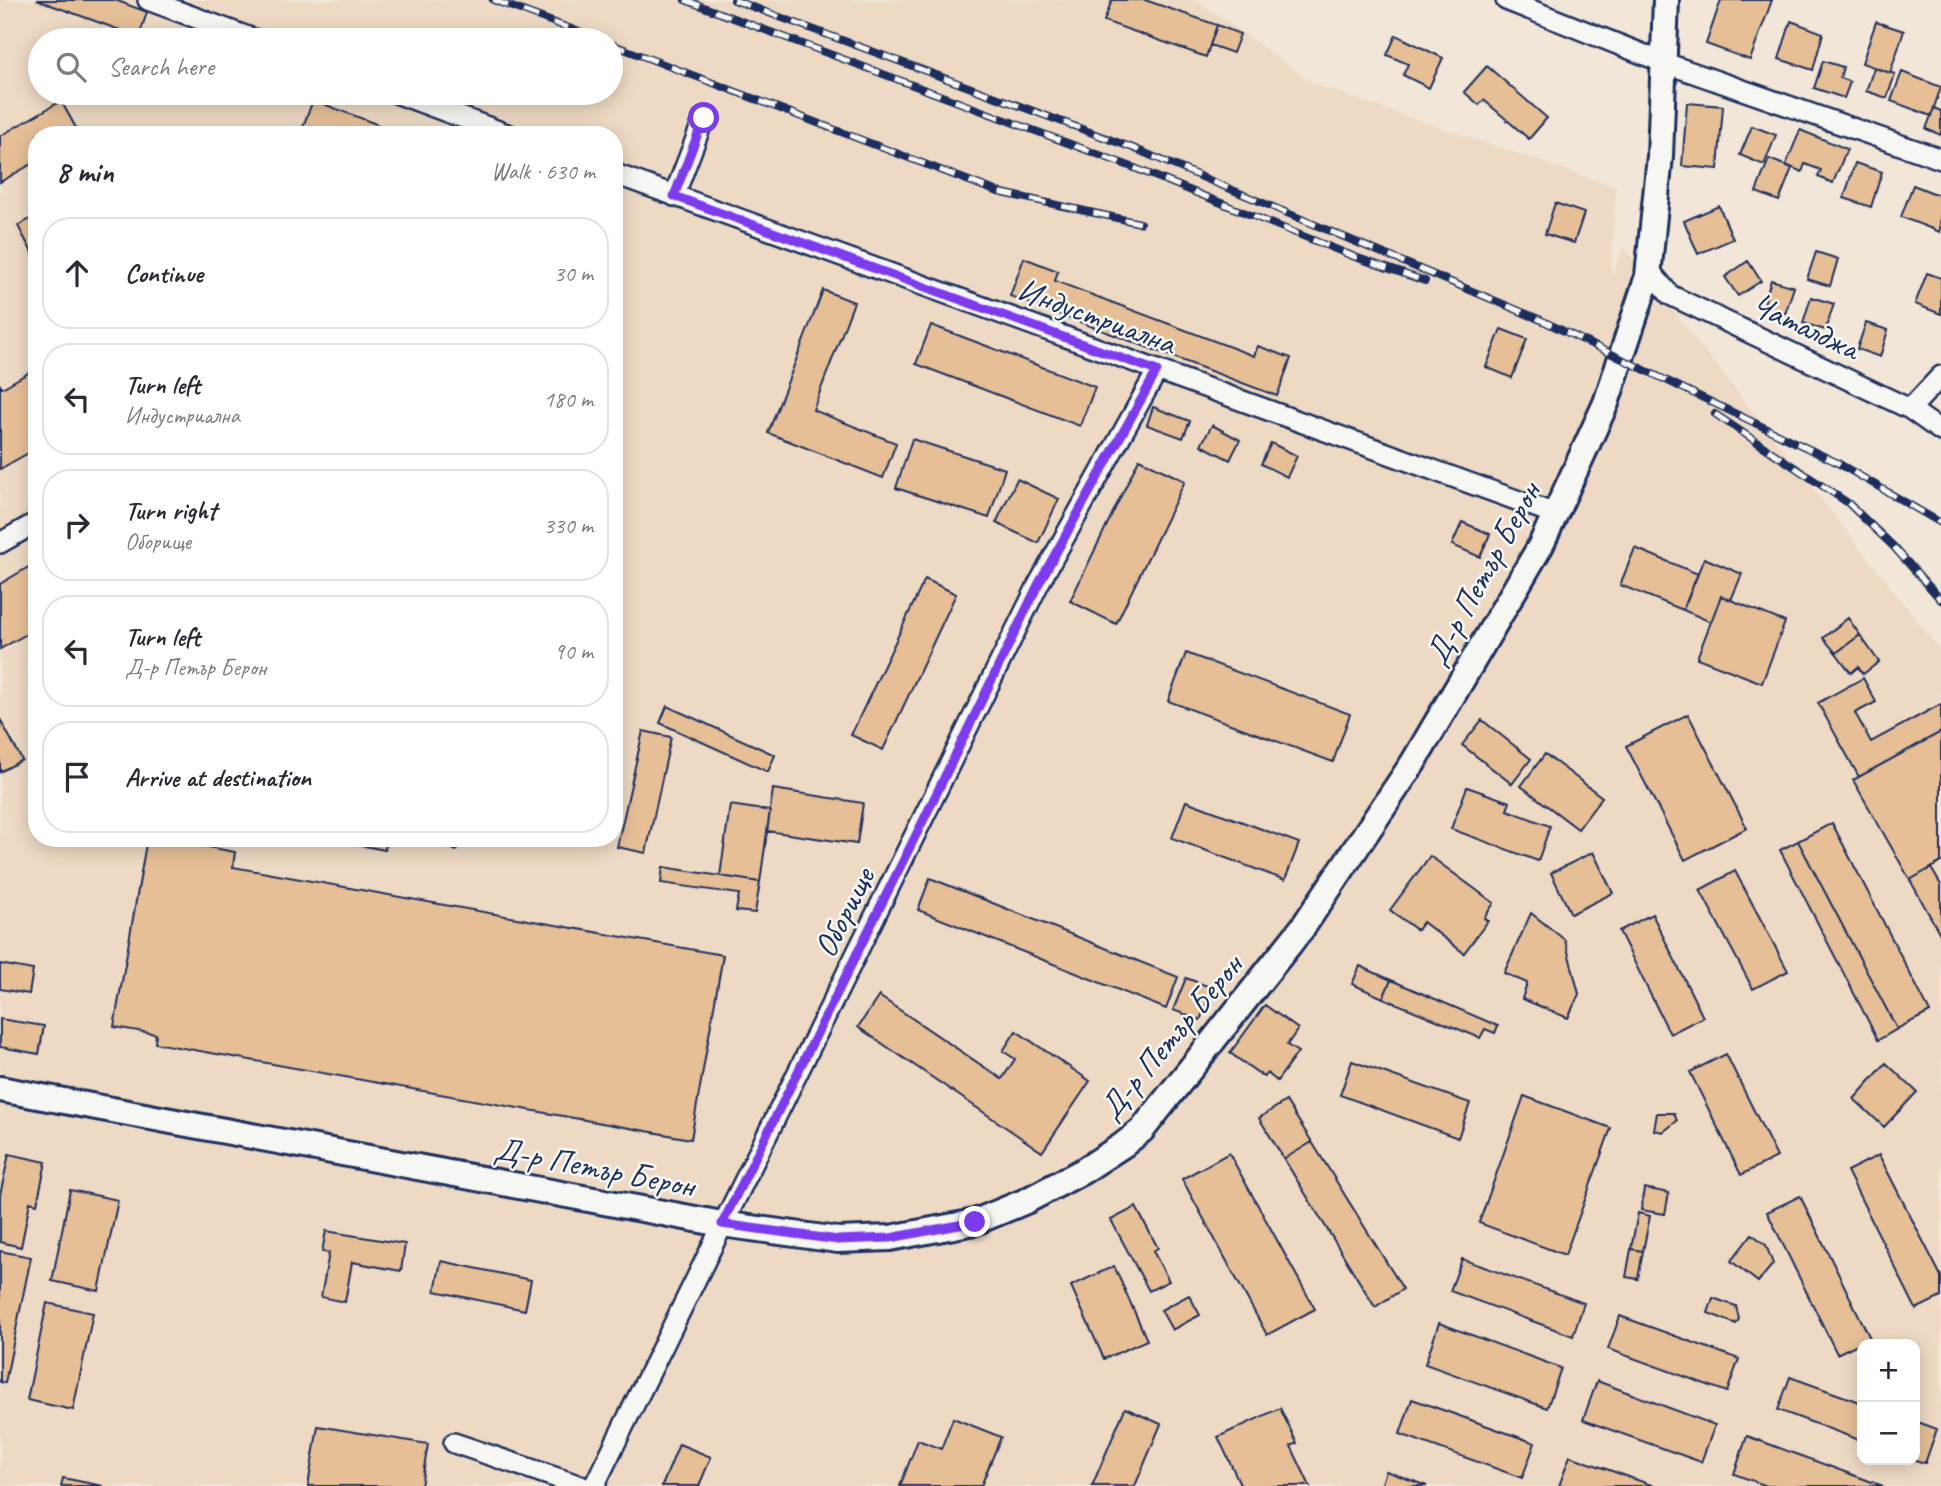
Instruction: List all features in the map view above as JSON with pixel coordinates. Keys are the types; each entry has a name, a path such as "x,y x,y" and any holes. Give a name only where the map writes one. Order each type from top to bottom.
{"street":[{"path":"148,0 224,28"},
{"path":"1506,0 1665,63 1941,159"},
{"name":"Д-р Петър Берон","path":"0,1089 722,1224 838,1240 890,1238 975,1222 1026,1201 1083,1171 1123,1145 1142,1130 1303,927 1413,763 1541,545 1606,403 1649,270 1660,156 1666,0"},
{"path":"428,105 485,126"},
{"path":"674,196 704,118"},
{"name":"Индустриална","path":"623,179 1555,514"},
{"name":"Чаталджа","path":"1649,270 1670,295 1910,409 1941,431"},
{"name":"Оборище","path":"594,1486 1038,585 1157,371"},
{"path":"1910,409 1941,376"},
{"path":"0,543 28,527"},
{"path":"454,1443 581,1486"}],"shaded area":[{"path":"0,0 1197,0 1315,85 1616,187 1611,277 1623,247 1941,651 1941,1486 0,1486"}],"building":[{"path":"37,0 115,0 147,12 142,28 114,28"},
{"path":"1112,0 1145,0 1217,25 1206,57 1104,21"},
{"path":"1721,0 1772,0 1750,60 1706,44"},
{"path":"1791,21 1823,33 1813,70 1779,59"},
{"path":"1876,22 1904,31 1890,73 1862,63"},
{"path":"1217,25 1240,34 1233,53 1210,45"},
{"path":"1396,35 1443,58 1429,88 1403,75 1408,64 1387,55"},
{"path":"1823,61 1843,67 1840,78 1850,82 1844,98 1814,88"},
{"path":"1487,66 1547,118 1529,139 1484,100 1479,105 1464,92"},
{"path":"1874,68 1895,74 1887,98 1866,91"},
{"path":"1902,72 1941,87 1931,116 1891,101"},
{"path":"1687,103 1723,106 1718,169 1682,166"},
{"path":"54,105 63,105 75,126 28,126 28,166 0,182 0,136"},
{"path":"311,105 326,105 379,125 379,126 303,126"},
{"path":"1934,108 1941,111 1941,135 1926,129"},
{"path":"1752,126 1776,135 1764,165 1740,155"},
{"path":"1800,130 1847,149 1833,183 1818,177 1821,170 1805,164 1802,172 1786,165"},
{"path":"1769,159 1792,168 1779,201 1756,192"},
{"path":"1855,163 1882,172 1871,207 1844,198"},
{"path":"1913,185 1941,196 1940,232 1901,217"},
{"path":"1555,203 1584,213 1574,243 1545,234"},
{"path":"1719,206 1733,239 1698,254 1684,221"},
{"path":"28,220 28,245 18,226"},
{"path":"1816,252 1838,259 1830,286 1807,279"},
{"path":"1024,258 1058,271 1055,281 1254,356 1258,346 1291,358 1277,396 1010,296"},
{"path":"1748,261 1761,281 1738,296 1725,277"},
{"path":"1927,273 1941,278 1941,314 1915,304"},
{"path":"1771,280 1794,287 1785,314 1763,307"},
{"path":"823,290 854,302 813,410 896,443 883,478 768,433"},
{"path":"1811,297 1834,304 1825,330 1803,323"},
{"path":"1866,323 1888,330 1880,357 1857,349"},
{"path":"931,325 1095,387 1080,426 916,364"},
{"path":"1501,329 1527,339 1512,378 1486,367"},
{"path":"28,373 28,453 0,469 0,385 2,388"},
{"path":"1153,407 1190,421 1183,438 1147,425"},
{"path":"1212,425 1240,440 1230,460 1201,445"},
{"path":"912,439 1005,469 989,518 896,488"},
{"path":"1271,443 1297,456 1287,477 1261,464"},
{"path":"1139,459 1185,481 1116,624 1070,601"},
{"path":"1017,479 1059,499 1038,543 996,523"},
{"path":"1462,522 1490,534 1480,557 1452,545"},
{"path":"1635,548 1698,574 1683,610 1620,585"},
{"path":"1704,558 1742,574 1731,600 1721,596 1711,622 1683,610"},
{"path":"28,567 28,633 0,649 0,584"},
{"path":"925,579 956,594 883,750 851,735"},
{"path":"1721,596 1785,622 1762,683 1697,658"},
{"path":"1848,618 1860,635 1836,653 1823,638"},
{"path":"1860,635 1879,662 1863,674 1858,667 1851,673 1836,653"},
{"path":"1186,653 1350,714 1333,762 1168,701"},
{"path":"1863,678 1876,702 1855,713 1871,742 1941,704 1941,732 1859,777 1818,703"},
{"path":"667,706 775,755 768,772 660,723"},
{"path":"1688,714 1747,828 1685,860 1626,746"},
{"path":"0,719 22,760 0,772"},
{"path":"1482,720 1531,759 1512,784 1462,745"},
{"path":"643,731 671,737 646,853 617,847 623,847 623,820"},
{"path":"1941,732 1941,862 1910,880 1853,780"},
{"path":"1545,754 1602,797 1578,829 1521,786"},
{"path":"1467,787 1510,802 1507,810 1550,826 1538,861 1451,829"},
{"path":"773,789 863,803 857,844 767,831"},
{"path":"1186,801 1299,843 1285,880 1172,838"},
{"path":"730,805 770,811 760,882 720,876"},
{"path":"1832,823 1930,1012 1897,1029 1798,841"},
{"path":"1798,841 1897,1029 1878,1040 1780,850"},
{"path":"145,847 209,847 235,852 233,867 723,955 691,1139 155,1043 156,1034 114,1027"},
{"path":"1593,852 1613,893 1571,914 1551,873"},
{"path":"1430,856 1494,903 1484,918 1488,921 1464,953 1423,922 1417,930 1390,910"},
{"path":"663,867 760,882 755,913 736,911 739,894 661,883"},
{"path":"1931,868 1941,885 1941,936 1910,880"},
{"path":"1735,871 1788,971 1753,989 1700,890"},
{"path":"930,878 1178,977 1166,1009 918,910"},
{"path":"1531,913 1565,940 1579,994 1568,1018 1522,999 1527,983 1504,973"},
{"path":"1652,914 1703,1017 1670,1034 1619,931"},
{"path":"0,964 33,970 29,994 0,989"},
{"path":"1360,966 1391,980 1383,998 1352,984"},
{"path":"1186,978 1213,988 1200,1020 1173,1010"},
{"path":"1391,980 1498,1026 1495,1033 1485,1029 1480,1038 1383,998"},
{"path":"879,996 1002,1079 1015,1059 1003,1051 1016,1031 1090,1081 1042,1152 858,1027"},
{"path":"1265,1005 1298,1029 1287,1045 1298,1052 1277,1081 1267,1073 1264,1077 1230,1053"},
{"path":"0,1019 44,1026 39,1054 0,1047"},
{"path":"1726,1054 1777,1157 1741,1175 1690,1072"},
{"path":"1352,1061 1470,1103 1458,1138 1340,1095"},
{"path":"1886,1063 1917,1092 1884,1127 1854,1099"},
{"path":"1524,1096 1611,1128 1565,1255 1479,1223"},
{"path":"1286,1101 1312,1142 1284,1159 1259,1118"},
{"path":"1657,1113 1674,1113 1677,1121 1663,1132 1654,1130"},
{"path":"1312,1142 1403,1289 1375,1307 1284,1159"},
{"path":"1229,1153 1315,1309 1267,1335 1182,1179"},
{"path":"9,1154 46,1162 37,1204 30,1202 21,1247 0,1242 0,1195"},
{"path":"1879,1155 1941,1276 1941,1297 1916,1309 1847,1171"},
{"path":"1644,1188 1669,1193 1665,1214 1641,1210"},
{"path":"70,1190 118,1200 99,1291 52,1281"},
{"path":"1800,1196 1870,1338 1857,1339 1857,1344 1837,1354 1767,1212"},
{"path":"1136,1207 1158,1248 1153,1251 1169,1281 1149,1291 1111,1220"},
{"path":"1638,1213 1650,1216 1643,1251 1631,1249"},
{"path":"326,1231 405,1244 401,1271 352,1262 345,1302 321,1297 329,1253 322,1252"},
{"path":"1752,1234 1766,1245 1773,1264 1758,1282 1731,1261"},
{"path":"1631,1249 1643,1251 1638,1279 1626,1277"},
{"path":"0,1251 31,1257 5,1383 0,1382"},
{"path":"1462,1259 1584,1303 1573,1336 1450,1291"},
{"path":"441,1261 531,1280 525,1310 435,1291"},
{"path":"1114,1266 1147,1340 1104,1359 1071,1286"},
{"path":"1189,1295 1200,1315 1172,1330 1161,1310"},
{"path":"1713,1298 1736,1306 1739,1319 1736,1324 1708,1313"},
{"path":"47,1303 93,1313 73,1410 27,1400"},
{"path":"1620,1316 1739,1359 1727,1392 1608,1349"},
{"path":"1439,1323 1561,1368 1547,1408 1425,1364"},
{"path":"1790,1377 1857,1401 1857,1439 1778,1410"},
{"path":"1597,1381 1715,1425 1701,1462 1583,1420"},
{"path":"1412,1399 1535,1443 1522,1478 1400,1434"},
{"path":"1125,1408 1161,1424 1135,1486 1092,1486"},
{"path":"1280,1408 1297,1443 1291,1446 1310,1486 1241,1486 1218,1437"},
{"path":"953,1418 1001,1437 981,1486 900,1486 918,1440 941,1449"},
{"path":"1920,1423 1937,1429 1925,1463 1920,1462"},
{"path":"318,1426 428,1444 421,1486 308,1486"},
{"path":"1747,1436 1883,1486 1767,1486 1734,1474"},
{"path":"679,1444 711,1457 699,1486 662,1486"},
{"path":"1570,1456 1654,1486 1559,1486"},
{"path":"1386,1471 1427,1486 1381,1486"},
{"path":"63,1478 103,1486 61,1486"}],"railway":[{"path":"493,0 569,28"},
{"path":"685,0 1132,167 1355,257 1425,281"},
{"path":"734,0 1133,148 1541,320 1836,462 1941,523"},
{"path":"623,49 998,192 1140,223"},
{"path":"1715,414 1848,503 1893,546 1941,600"}],"route":[{"path":"704,118 674,196 1157,371 1038,585 722,1224 838,1240 890,1238 975,1222"}]}
